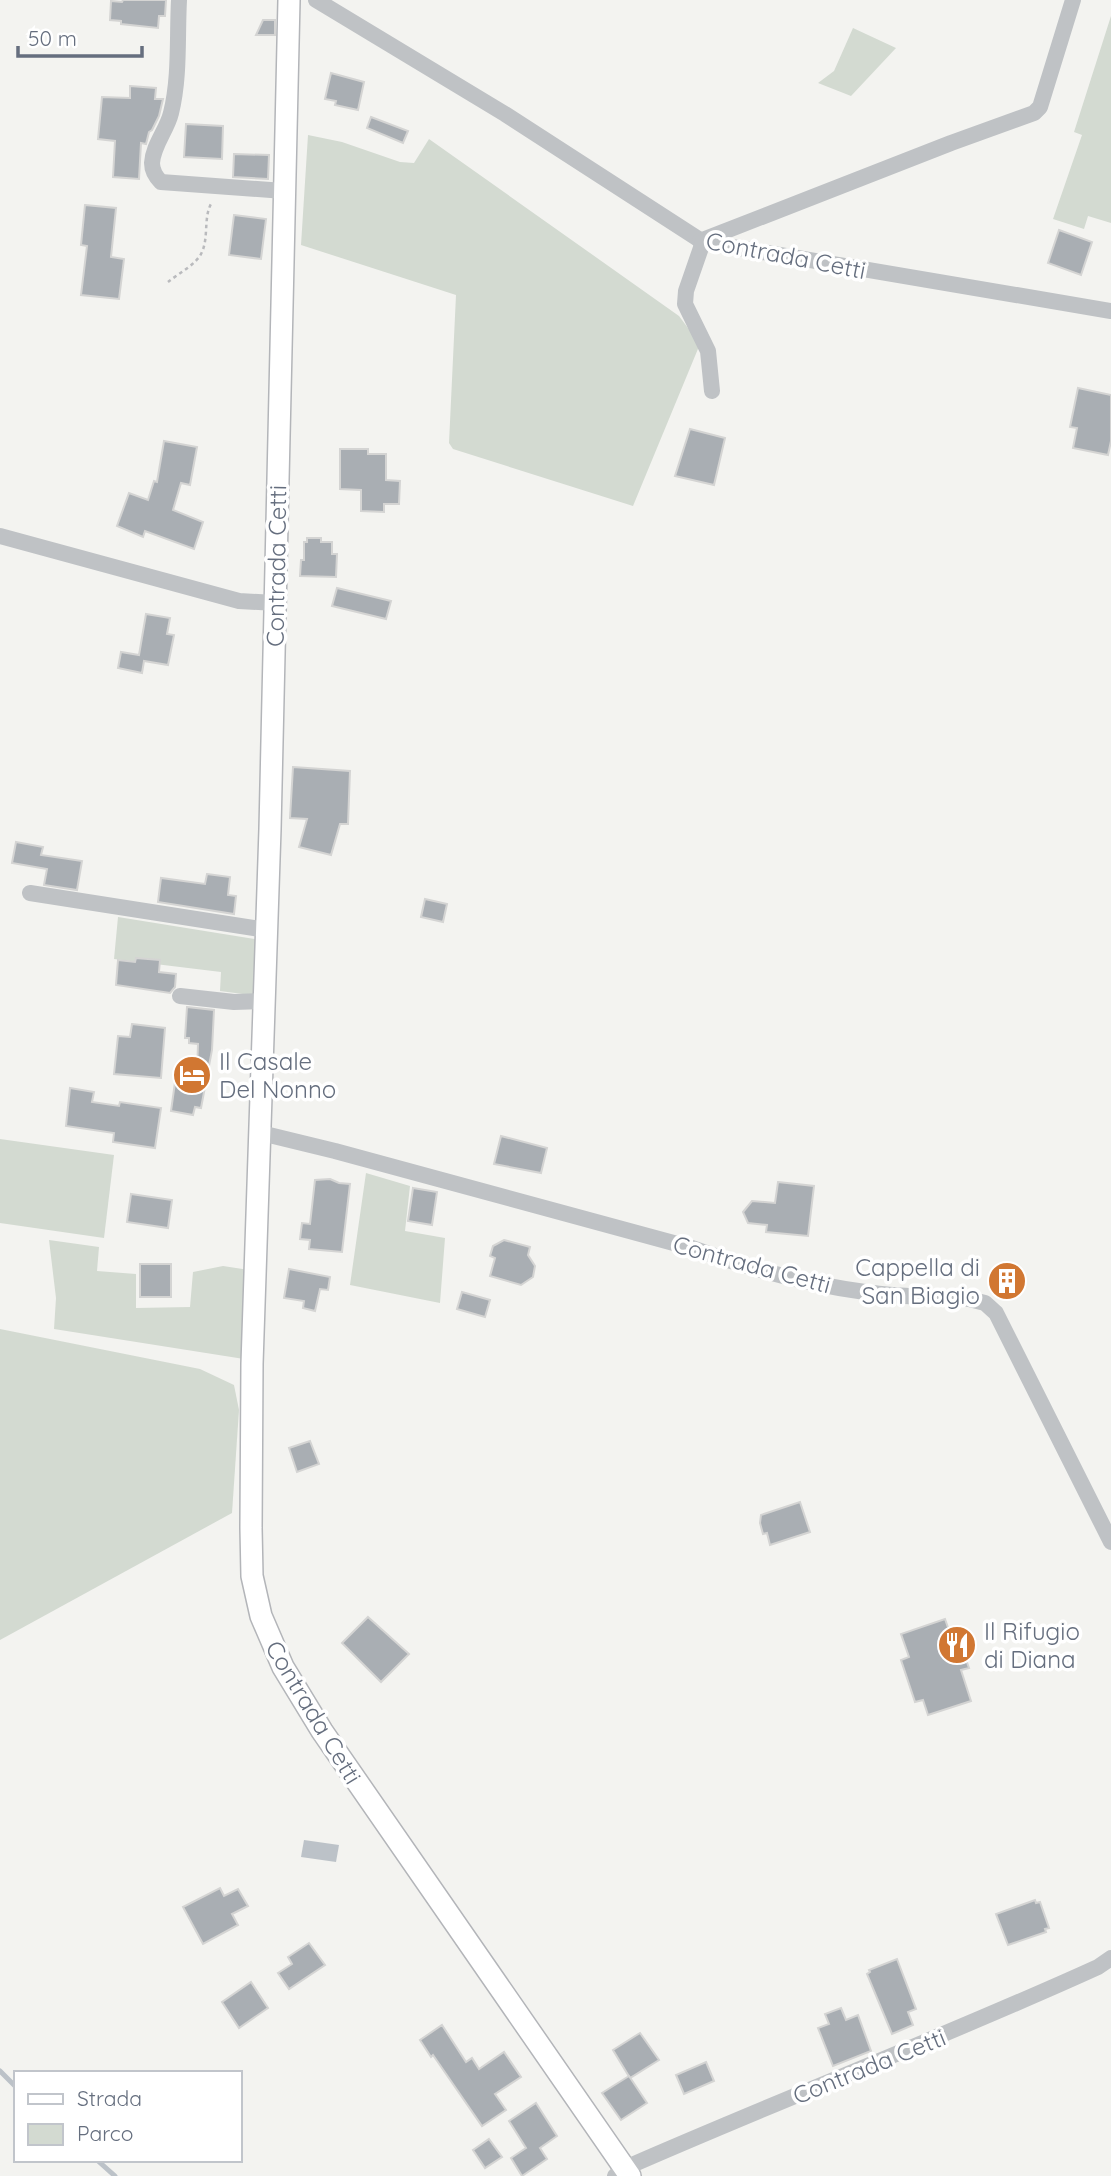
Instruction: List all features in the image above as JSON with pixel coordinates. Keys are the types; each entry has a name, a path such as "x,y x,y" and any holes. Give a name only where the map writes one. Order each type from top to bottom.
{"main road":[{"name":"Contrada Cetti","path":"289,0 267,930 252,1364 252,1576 261,1616 283,1667 338,1755 623,2173"}],"street":[{"path":"179,0 175,94 170,117 152,164 155,176 160,183 284,191"},
{"name":"Contrada Cetti","path":"316,0 505,114 701,241 1111,311"},
{"path":"712,391 708,351 685,303 701,241 951,142 1034,113 1040,107 1073,0"},
{"path":"0,536 239,601 275,603"},
{"path":"30,892 267,930"},
{"path":"180,996 233,1002 265,1001"},
{"name":"Contrada Cetti","path":"261,1133 692,1248 733,1263 806,1282 867,1293 969,1299 985,1303 996,1313 1111,1542"},
{"name":"Contrada Cetti","path":"623,2173 1109,1963"}],"path":[{"path":"169,282 196,261 203,250 210,204 221,191 231,187"}],"green space":[{"path":"1111,16 1111,223 1088,216 1084,229 1053,219 1082,135 1074,132"},
{"path":"853,28 896,48 851,96 818,83 834,71"},
{"path":"308,135 342,142 400,162 414,163 429,139 679,316 700,344 633,506 453,449 449,443 456,295 301,245"},
{"path":"118,917 260,940 258,996 220,991 221,972 114,959"},
{"path":"0,1139 114,1155 104,1238 0,1223"},
{"path":"366,1173 410,1186 405,1231 445,1238 440,1303 350,1285"},
{"path":"49,1240 99,1247 97,1271 136,1274 136,1308 190,1307 193,1272 223,1266 249,1270 244,1359 54,1329 56,1298"},
{"path":"0,1329 200,1369 234,1385 239,1410 232,1513 0,1640"}],"shaded area":[{"path":"304,1840 339,1845 336,1862 301,1857"}],"building":[{"path":"166,0 165,16 159,16 158,28 121,24 121,21 110,20 111,1"},
{"path":"263,20 275,20 275,35 256,35"},
{"path":"331,73 364,82 358,110 335,105 336,101 325,99"},
{"path":"130,86 156,88 155,99 163,99 159,116 149,132 146,144 141,143 139,179 113,177 115,141 98,139 102,97 130,98"},
{"path":"371,117 408,131 403,143 367,128"},
{"path":"186,124 223,126 222,159 184,157"},
{"path":"234,154 269,155 268,179 233,177"},
{"path":"85,205 116,208 111,257 124,259 119,299 81,295 87,246 81,245"},
{"path":"234,215 266,219 261,259 229,255"},
{"path":"1059,230 1092,242 1081,275 1048,263"},
{"path":"1078,388 1111,395 1111,441 1108,455 1073,448 1077,428 1070,427"},
{"path":"690,429 725,438 714,485 675,476"},
{"path":"164,441 197,447 190,485 181,483 173,510 203,522 194,549 145,531 143,537 117,526 129,493 148,500 154,481 157,482"},
{"path":"340,449 368,449 368,454 386,454 386,480 400,481 399,504 384,504 384,512 361,511 361,490 340,489"},
{"path":"307,538 321,538 321,542 332,542 332,554 337,554 336,577 300,576 301,560 304,560 304,542 307,542"},
{"path":"337,588 391,601 386,619 332,606"},
{"path":"146,614 170,618 167,634 174,635 168,665 144,661 142,673 118,668 121,652 139,655"},
{"path":"293,767 350,771 348,824 340,824 331,855 299,847 307,819 290,818"},
{"path":"16,842 43,847 41,855 82,861 77,890 44,885 47,869 12,863"},
{"path":"207,874 230,877 228,895 236,896 234,914 158,902 161,878 205,884"},
{"path":"425,899 447,904 443,922 421,917"},
{"path":"136,958 160,960 159,972 176,974 175,987 170,993 116,985 118,960 135,962"},
{"path":"187,1007 214,1010 212,1050 201,1108 195,1107 193,1115 171,1111 177,1068 197,1071 198,1044 189,1043 189,1038 185,1038"},
{"path":"132,1024 165,1028 161,1078 114,1074 118,1036 130,1037"},
{"path":"70,1088 94,1092 92,1102 119,1106 120,1102 161,1108 155,1148 113,1142 114,1133 66,1126"},
{"path":"501,1136 547,1148 541,1173 494,1164"},
{"path":"330,1179 350,1184 342,1252 309,1249 310,1240 300,1239 302,1223 310,1224 315,1180"},
{"path":"778,1182 814,1186 808,1236 766,1232 767,1225 748,1223 743,1212 752,1201 775,1203"},
{"path":"413,1188 437,1192 432,1225 408,1221"},
{"path":"131,1194 172,1200 168,1228 127,1222"},
{"path":"504,1240 530,1247 528,1255 535,1266 533,1277 521,1285 490,1276 495,1258 490,1256 493,1246"},
{"path":"140,1264 171,1264 171,1297 140,1297"},
{"name":"Cappella di San Biagio","path":"1013,1267 1017,1292 1001,1294 997,1270"},
{"path":"289,1269 330,1277 328,1290 320,1289 315,1311 303,1308 304,1301 284,1298"},
{"path":"462,1292 490,1300 485,1317 457,1309"},
{"path":"310,1441 319,1464 297,1472 289,1448"},
{"path":"800,1502 810,1532 770,1545 767,1533 763,1534 761,1515"},
{"path":"368,1617 409,1654 381,1682 342,1643"},
{"path":"945,1619 952,1639 958,1637 969,1668 961,1670 971,1701 928,1715 923,1700 915,1702 901,1660 909,1657 901,1634"},
{"path":"220,1888 224,1896 238,1889 248,1906 232,1914 238,1925 203,1944 183,1907"},
{"path":"1035,1900 1036,1903 1040,1902 1049,1928 1045,1929 1046,1932 1008,1945 996,1914"},
{"path":"309,1943 325,1965 289,1989 278,1973 292,1964 288,1957"},
{"path":"897,1959 916,2009 908,2012 913,2025 892,2034 867,1974 869,1970"},
{"path":"251,1982 268,2008 239,2028 222,2002"},
{"path":"841,2008 846,2020 858,2015 871,2051 833,2066 818,2028 829,2024 825,2014"},
{"path":"442,2025 466,2062 472,2058 479,2069 504,2052 521,2077 495,2094 506,2110 482,2126 420,2040"},
{"path":"640,2033 659,2060 630,2078 613,2050"},
{"path":"706,2062 714,2081 684,2094 676,2075"},
{"path":"629,2076 647,2103 621,2120 602,2093"},
{"path":"536,2103 557,2136 540,2148 547,2159 522,2176 511,2158 526,2148 509,2121"},
{"path":"489,2139 502,2157 485,2168 473,2150"}],"waterway":[{"path":"0,2071 14,2085"},
{"path":"99,2162 115,2176"}],"place":[{"name":"Il Casale Del Nonno","path":"192,1075"},
{"name":"Cappella di San Biagio","path":"1007,1281"},
{"name":"Il Rifugio di Diana","path":"957,1645"}]}
